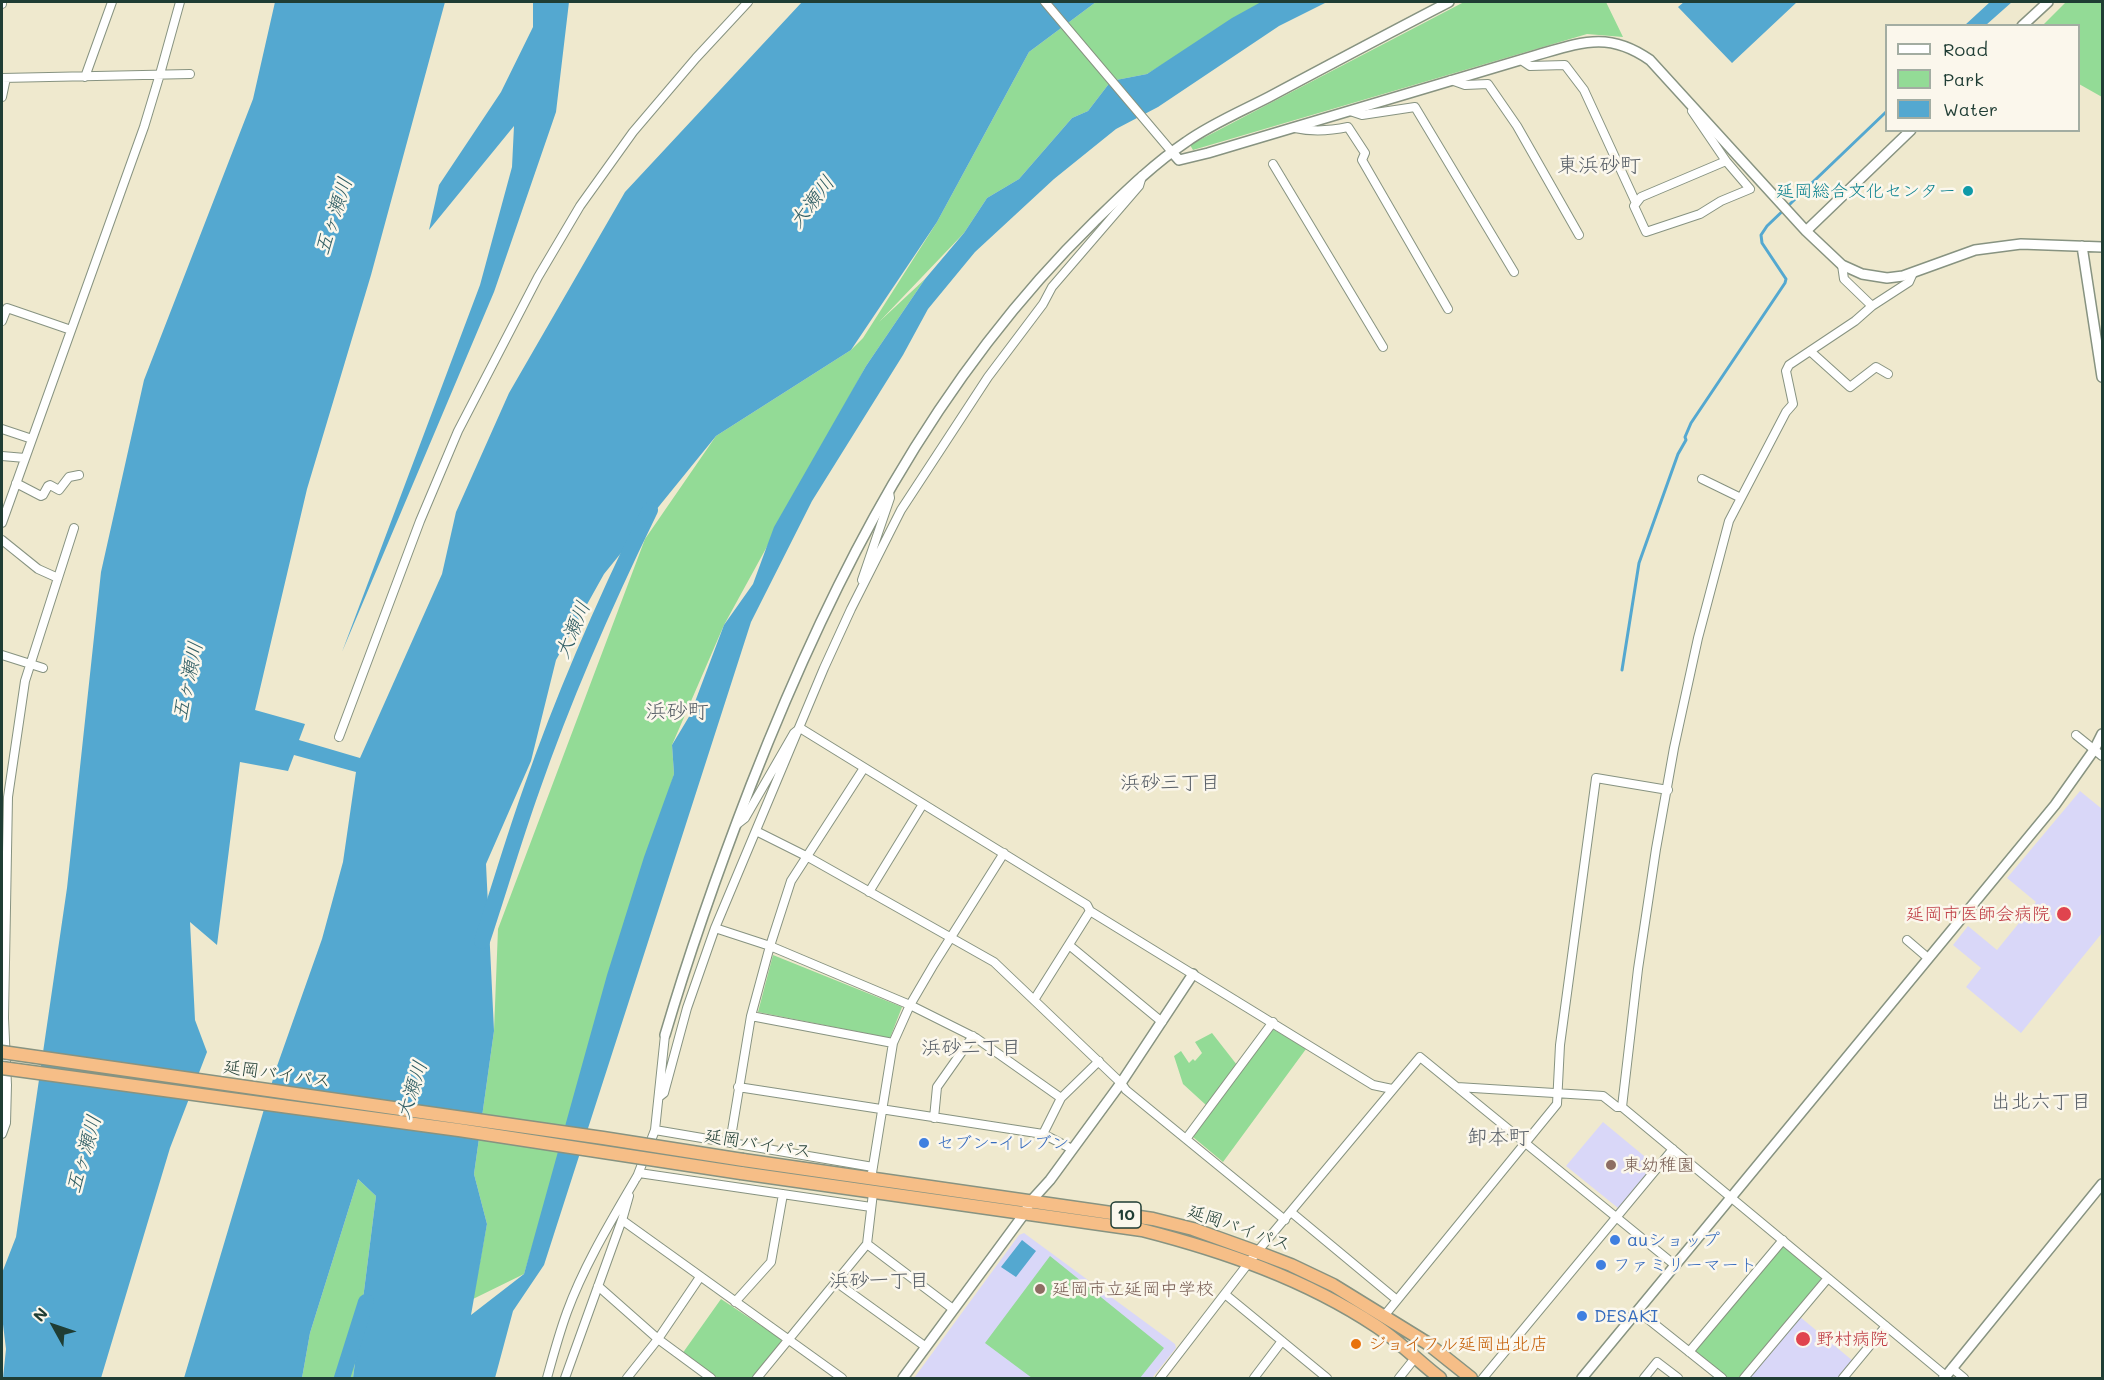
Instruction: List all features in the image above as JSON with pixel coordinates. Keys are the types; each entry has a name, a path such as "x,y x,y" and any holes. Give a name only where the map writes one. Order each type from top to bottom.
{"highway":[{"name":"延岡バイパス","path":"2,1052 603,1138 873,1193 1142,1230 1291,1265 1333,1285 1384,1316 1427,1343 1471,1378"},
{"name":"延岡バイパス","path":"2,1068 742,1167 872,1173 1030,1202 1153,1219 1193,1229 1253,1257 1346,1307 1379,1327 1440,1378"}],"street":[{"path":"86,77 112,2"},
{"path":"2,523 144,127 180,2"},
{"path":"339,737 420,521 458,431 538,277 580,207 633,132 696,58 748,2"},
{"path":"1044,2 1179,160 1295,128 1575,44 1598,41 1624,44 1650,60 1806,231 1842,265 1862,274 1887,278 1913,273 1976,250 2021,244 2103,247"},
{"path":"565,1378 622,1220 628,1196 655,1130 665,1035 709,895 781,709 823,614 888,491 954,389 1007,316 1045,272 1169,149 1449,2"},
{"path":"2024,24 2048,2"},
{"path":"1521,60 1530,66 1565,65 1584,90 1636,203"},
{"path":"2,97 4,78 190,74"},
{"path":"1451,80 1465,85 1488,84 1517,126 1579,236"},
{"path":"1674,85 1726,160 1750,189 1721,201 1700,214 1646,232 1634,206 1641,197 1726,160"},
{"path":"1350,111 1362,115 1415,107 1514,272"},
{"path":"1295,128 1311,132 1332,131 1348,127 1365,153 1362,160 1448,309"},
{"path":"1806,231 1909,132"},
{"path":"1273,164 1383,346"},
{"path":"658,1097 664,1093 687,1008 715,928 824,668 902,510 988,377 1043,304 1052,287 1139,186 1142,176"},
{"path":"2082,246 2103,376"},
{"path":"1842,265 1844,279 1872,306"},
{"path":"1622,1107 1638,969 1674,748 1720,547 1729,521 1786,412 1793,404 1786,371 1789,365 1909,282 1913,273"},
{"path":"2,321 7,308 71,330"},
{"path":"1810,351 1850,387 1876,367 1888,374"},
{"path":"2,429 32,439"},
{"path":"2,456 25,458"},
{"path":"16,483 41,496 44,495 48,486 59,490 69,477 79,475"},
{"path":"1702,479 1741,498"},
{"path":"862,587 862,578 890,498 888,491"},
{"path":"2,1134 6,1123 4,959 8,796 25,681 74,528"},
{"path":"2,540 38,569 56,575 58,578"},
{"path":"2,655 43,668"},
{"path":"736,825 745,818 794,733 800,728"},
{"path":"800,728 1087,905 1090,911 1373,1085 1392,1089"},
{"path":"1582,1378 2055,805 2103,734"},
{"path":"2076,735 2103,756"},
{"path":"730,1143 751,1016 791,881 864,768"},
{"path":"1384,1316 1557,1104 1560,1045 1596,778 1668,790"},
{"path":"869,892 923,804"},
{"path":"756,831 808,857 994,962 1099,1061 1125,1090 1285,1220"},
{"path":"655,1130 730,1143 872,1173 893,1043 910,1005 1004,853"},
{"path":"1034,1000 1090,911"},
{"path":"715,928 770,946 910,1005 973,1036 1061,1098"},
{"path":"1907,940 1928,958"},
{"path":"1069,945 1162,1022"},
{"path":"903,1378 1024,1214 1030,1202 1050,1180 1121,1083 1193,974"},
{"path":"751,1016 893,1043"},
{"path":"1186,1139 1273,1022"},
{"path":"934,1118 937,1087 973,1036"},
{"path":"1160,1378 1253,1257 1420,1057 1676,1266"},
{"path":"1043,1134 1061,1098 1099,1061"},
{"path":"738,1087 1043,1134 1072,1149"},
{"path":"1456,1088 1603,1096 1617,1107 1622,1107 1947,1374 1964,1378"},
{"path":"1483,1378 1673,1149"},
{"path":"639,1173 871,1207"},
{"path":"547,1378 566,1312 582,1276 639,1173"},
{"path":"1947,1374 2103,1184"},
{"path":"757,1378 867,1244 873,1193"},
{"path":"735,1302 771,1262 783,1194"},
{"path":"1291,1212 1397,1300"},
{"path":"622,1220 839,1378"},
{"path":"1689,1352 1783,1240"},
{"path":"867,1244 953,1310"},
{"path":"627,1378 658,1339 700,1278"},
{"path":"1744,1378 1828,1278"},
{"path":"836,1282 926,1347"},
{"path":"598,1286 658,1339 711,1378"},
{"path":"1226,1295 1327,1378"},
{"path":"1638,1311 1722,1378"},
{"path":"1843,1378 1886,1326"},
{"path":"1254,1378 1282,1341"},
{"path":"1399,1378 1415,1359"},
{"path":"1644,1378 1658,1362 1678,1378"}],"shaded area":[{"name":"延岡市医師会病院","path":"2080,791 2102,809 2102,933 2021,1033 1966,987 1981,968 1953,945 1968,926 1997,950 2036,902 2007,878"},
{"name":"東幼稚園","path":"1603,1122 1655,1165 1618,1208 1566,1166"},
{"name":"延岡市立延岡中学校","path":"1024,1233 1175,1344 1176,1348 1152,1378 914,1378 1019,1235"},
{"name":"野村病院","path":"1799,1316 1853,1361 1839,1378 1748,1378"}],"green space":[{"path":"1096,2 1266,2 1147,74 1111,81 1088,111 1072,118 1019,179 987,198 964,233 879,322 925,279 866,366 724,625 672,745 674,774 524,1274 473,1299 487,1224 474,1174 494,1031 498,929 645,539 716,436 851,350 863,338 937,222 1029,52"},
{"path":"1464,2 1606,2 1623,37 1587,34 1193,150 1190,145"},
{"path":"2066,2 2102,2 2102,97 2080,85 2080,24 2044,24"},
{"path":"773,955 902,1007 890,1038 758,1012"},
{"path":"1273,1029 1306,1049 1223,1162 1193,1137"},
{"path":"1212,1033 1237,1065 1206,1105 1183,1084 1174,1056 1181,1051 1189,1063 1193,1059 1195,1061 1202,1053 1195,1042"},
{"path":"358,1179 376,1196 353,1378 302,1378 310,1333"},
{"path":"1782,1245 1822,1279 1738,1378 1726,1378 1692,1351"},
{"path":"1050,1256 1164,1348 1140,1378 1032,1378 985,1343"},
{"path":"721,1299 781,1339 781,1343 753,1378 718,1378 682,1354"}],"water":[{"name":"五ヶ瀬川","path":"275,2 445,2 371,275 307,489 255,710 305,724 299,740 360,758 442,574 456,512 509,393 625,192 802,2 1096,2 1029,52 937,222 851,350 716,436 604,574 556,660 531,761 486,864 494,1031 474,1174 487,1224 471,1315 524,1274 607,975 644,857 674,774 672,745 690,715 724,625 753,584 774,527 866,366 925,279 964,233 987,198 1019,179 1072,118 1088,111 1111,81 1147,74 1232,18 1261,2 1327,2 1279,26 1158,107 1116,129 1054,179 975,252 928,309 903,355 812,501 751,622 544,1265 513,1311 495,1378 353,1378 376,1196 358,1179 310,1333 302,1378 184,1378 276,1069 322,939 343,862 356,772 294,755 288,771 240,762 217,945 190,922 195,1020 207,1052 170,1148 101,1378 3,1378 6,1349 2,1316 2,1273 16,1237 67,888 101,572 144,380 253,99"},
{"path":"533,2 569,2 556,112 494,292 342,652 480,285 512,167 514,126 429,230 439,185 501,92 533,27"},
{"path":"1684,2 1797,2 1732,63 1678,7"},
{"path":"1990,2 2012,2 1987,24 1966,24"},
{"path":"1022,1240 1036,1251 1016,1277 1001,1267"}],"waterway":[{"path":"1622,670 1639,563 1678,454 1686,440 1685,437 1691,423 1785,283 1786,279 1762,243 1761,235 1767,226 1885,113"},
{"name":"大瀬川","path":"482,941 525,807 558,717 602,612 650,510"},
{"name":"大瀬川","path":"342,1378 366,1302"}],"place":[{"name":"延岡総合文化センター","path":"1968,191"},
{"name":"延岡市医師会病院","path":"2064,914"},
{"name":"セブン-イレブン","path":"924,1143"},
{"name":"東幼稚園","path":"1611,1165"},
{"name":"auショップ","path":"1615,1240"},
{"name":"ファミリーマート","path":"1601,1265"},
{"name":"延岡市立延岡中学校","path":"1040,1289"},
{"name":"DESAKI","path":"1582,1316"},
{"name":"野村病院","path":"1803,1339"},
{"name":"ジョイフル延岡出北店","path":"1356,1344"}],"district":[{"name":"東浜砂町","path":"1599,166"},
{"name":"浜砂町","path":"677,712"},
{"name":"浜砂三丁目","path":"1170,783"},
{"name":"浜砂二丁目","path":"971,1048"},
{"name":"出北六丁目","path":"2041,1102"},
{"name":"卸本町","path":"1498,1138"},
{"name":"浜砂一丁目","path":"879,1281"}]}
